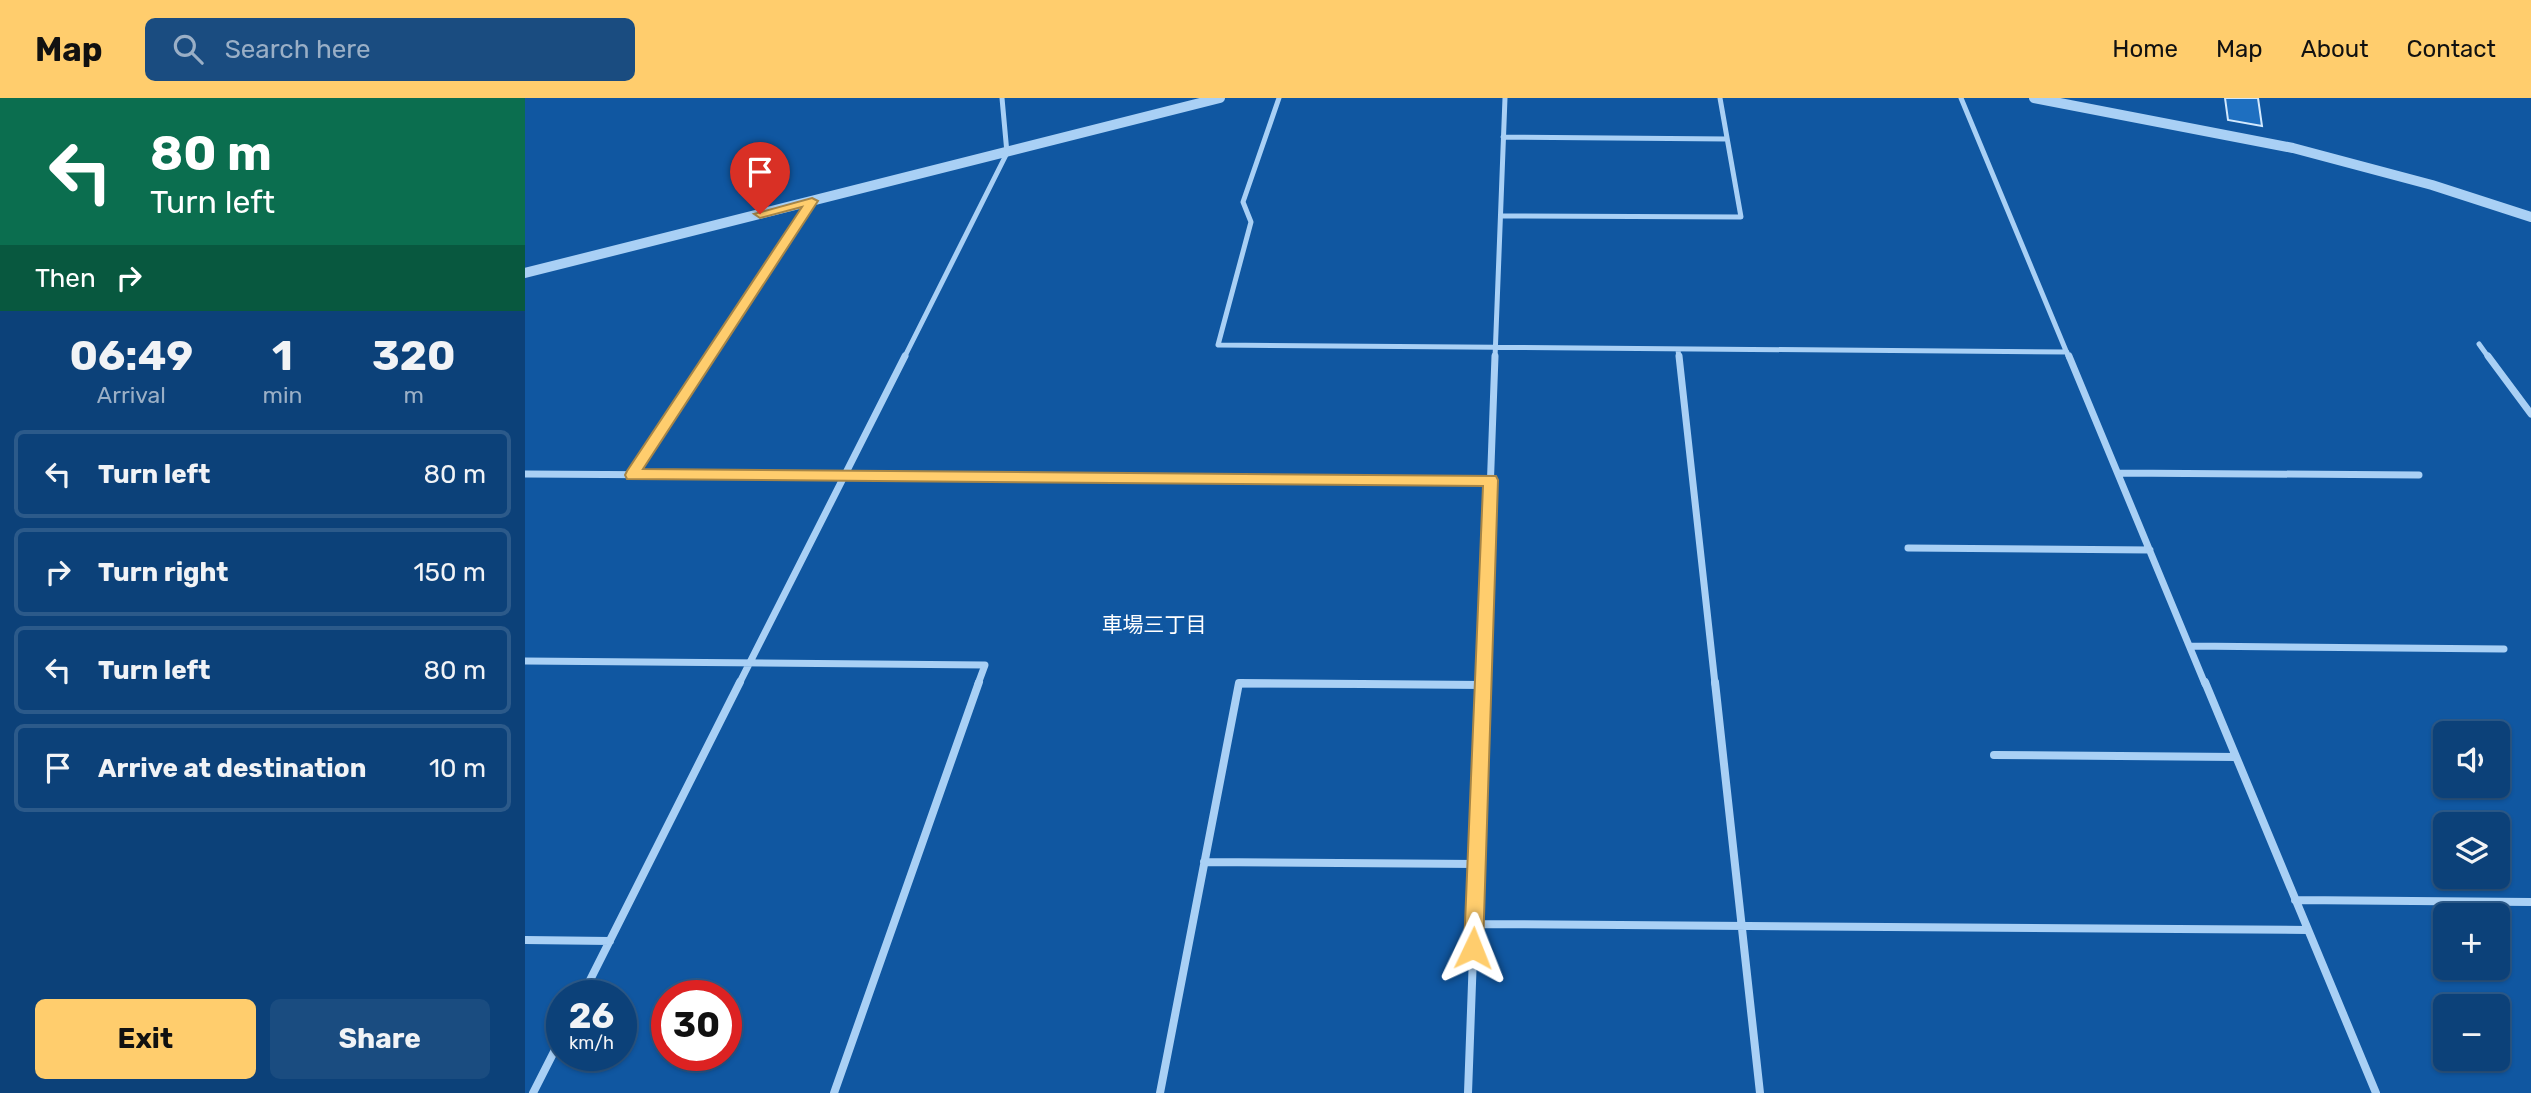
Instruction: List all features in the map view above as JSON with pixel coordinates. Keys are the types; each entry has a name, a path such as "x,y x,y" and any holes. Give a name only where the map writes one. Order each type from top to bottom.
{"street":[{"path":"590,980 1007,153 1002,98"},
{"path":"525,273 1220,98"},
{"path":"1279,98 1243,202 1251,222 1218,345 2067,352"},
{"path":"1468,1093 1505,98"},
{"path":"1501,216 1741,217 1720,98"},
{"path":"1961,98 2376,1093"},
{"path":"2034,98 2293,148 2432,185 2531,217"},
{"path":"1503,137 1727,139"},
{"path":"632,475 812,201"},
{"path":"2479,344 2531,414"},
{"path":"1678,350 1760,1093"},
{"path":"2118,473 2419,475"},
{"path":"525,474 1490,480"},
{"path":"1908,548 2150,550"},
{"path":"2190,646 2504,649"},
{"path":"525,661 985,665 834,1093"},
{"path":"1160,1093 1238,683 1483,685"},
{"path":"1994,755 2236,757"},
{"path":"1204,862 1477,864"},
{"path":"2295,900 2531,902"},
{"path":"1474,923 2308,930"},
{"path":"525,940 610,941"},
{"path":"533,1093 546,1067"}],"building":[{"path":"2225,98 2258,98 2262,126 2228,120"}],"district":[{"name":"車場三丁目","path":"1154,625"}],"route":[{"path":"760,214 812,201 632,475 1490,480 1473,948"}]}
